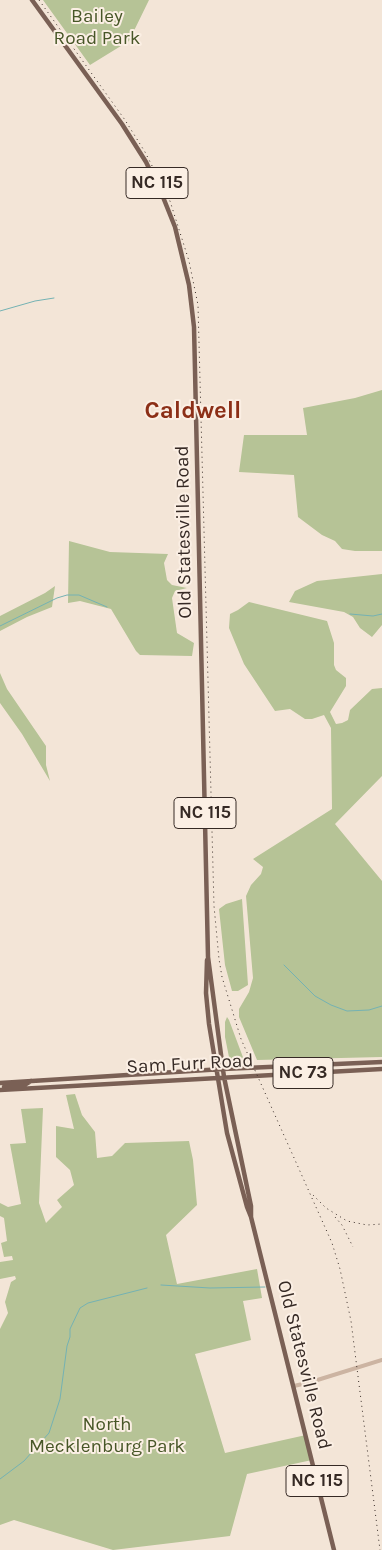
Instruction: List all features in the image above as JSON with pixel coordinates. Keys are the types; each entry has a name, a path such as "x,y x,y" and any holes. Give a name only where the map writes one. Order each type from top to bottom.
{"main road":[{"name":"Old Statesville Road","path":"32,0 116,116 146,162 163,197 174,227 189,285 194,328 208,957 224,1077 246,1183 251,1217 334,1550"},
{"name":"Old Statesville Road","path":"208,957 206,966 206,1001 215,1070 227,1133 251,1217"},
{"name":"Sam Furr Road","path":"0,1083 223,1069 382,1062"},
{"name":"Sam Furr Road","path":"0,1088 382,1069"},
{"path":"0,1088 26,1084 31,1081"},
{"path":"232,1148 242,1178 246,1183"}],"street":[{"path":"294,1386 382,1360"}],"green space":[{"name":"Bailey Road Park","path":"43,0 149,0 129,41 90,65"},
{"path":"382,390 382,551 342,549 335,541 322,535 298,517 294,475 239,472 244,435 307,435 303,408 355,398"},
{"path":"69,541 110,552 168,554 164,563 167,580 172,585 187,588 175,591 172,598 177,633 194,643 192,656 140,655 111,609 80,601 68,603"},
{"path":"382,574 382,625 372,637 360,628 353,617 344,612 289,602 295,591 317,581"},
{"path":"55,586 52,607 0,631 0,616"},
{"path":"249,602 327,621 334,643 334,665 336,670 346,678 346,686 330,712 336,724 348,720 350,710 372,689 382,688 382,776 335,824 382,881 382,1057 257,1060 239,1017 239,1009 249,992 253,978 246,896 251,885 261,874 263,867 253,859 332,809 331,728 324,715 305,719 290,709 275,711 244,664 229,628 230,614"},
{"path":"0,673 7,689 46,746 46,765 50,781 22,734 0,703"},
{"path":"242,899 248,985 238,991 232,991 225,965 219,909 226,904"},
{"path":"227,1017 244,1060 233,1061 229,1057 225,1037"},
{"name":"North Mecklenburg Park","path":"75,1094 82,1115 95,1132 97,1158 112,1156 125,1143 189,1141 193,1160 197,1205 166,1235 177,1284 257,1269 262,1298 243,1301 251,1340 195,1354 225,1453 306,1435 312,1460 247,1474 230,1536 113,1550 14,1520 0,1525 0,1329 8,1313 5,1302 11,1282 16,1279 15,1276 0,1279 0,1262 13,1260 12,1256 4,1257 1,1243 7,1241 4,1218 0,1216 0,1203 8,1207 21,1204 10,1144 26,1143 21,1109 43,1108 39,1203 46,1223 62,1207 57,1200 74,1185 70,1170 56,1157 56,1126 74,1129 66,1095"}],"waterway":[{"path":"0,311 35,301 54,298"},
{"path":"0,626 67,595 79,595 107,607"},
{"path":"350,614 373,616 382,614"},
{"path":"284,965 315,996 331,1005 347,1011 369,1010 382,1006"},
{"path":"161,1285 210,1288 265,1287"},
{"path":"0,1479 24,1461 49,1433 60,1399 70,1329 80,1308 88,1303 147,1288"}],"railway":[{"path":"39,0 125,120 145,152 170,201 189,261 198,305 214,906 219,959 222,977 241,1039 332,1243 340,1269 351,1321 380,1550"},
{"path":"313,1195 326,1208 347,1221 367,1225 382,1224"},
{"path":"335,1217 342,1225 353,1247"}],"district":[{"name":"Caldwell","path":"193,411"}]}
